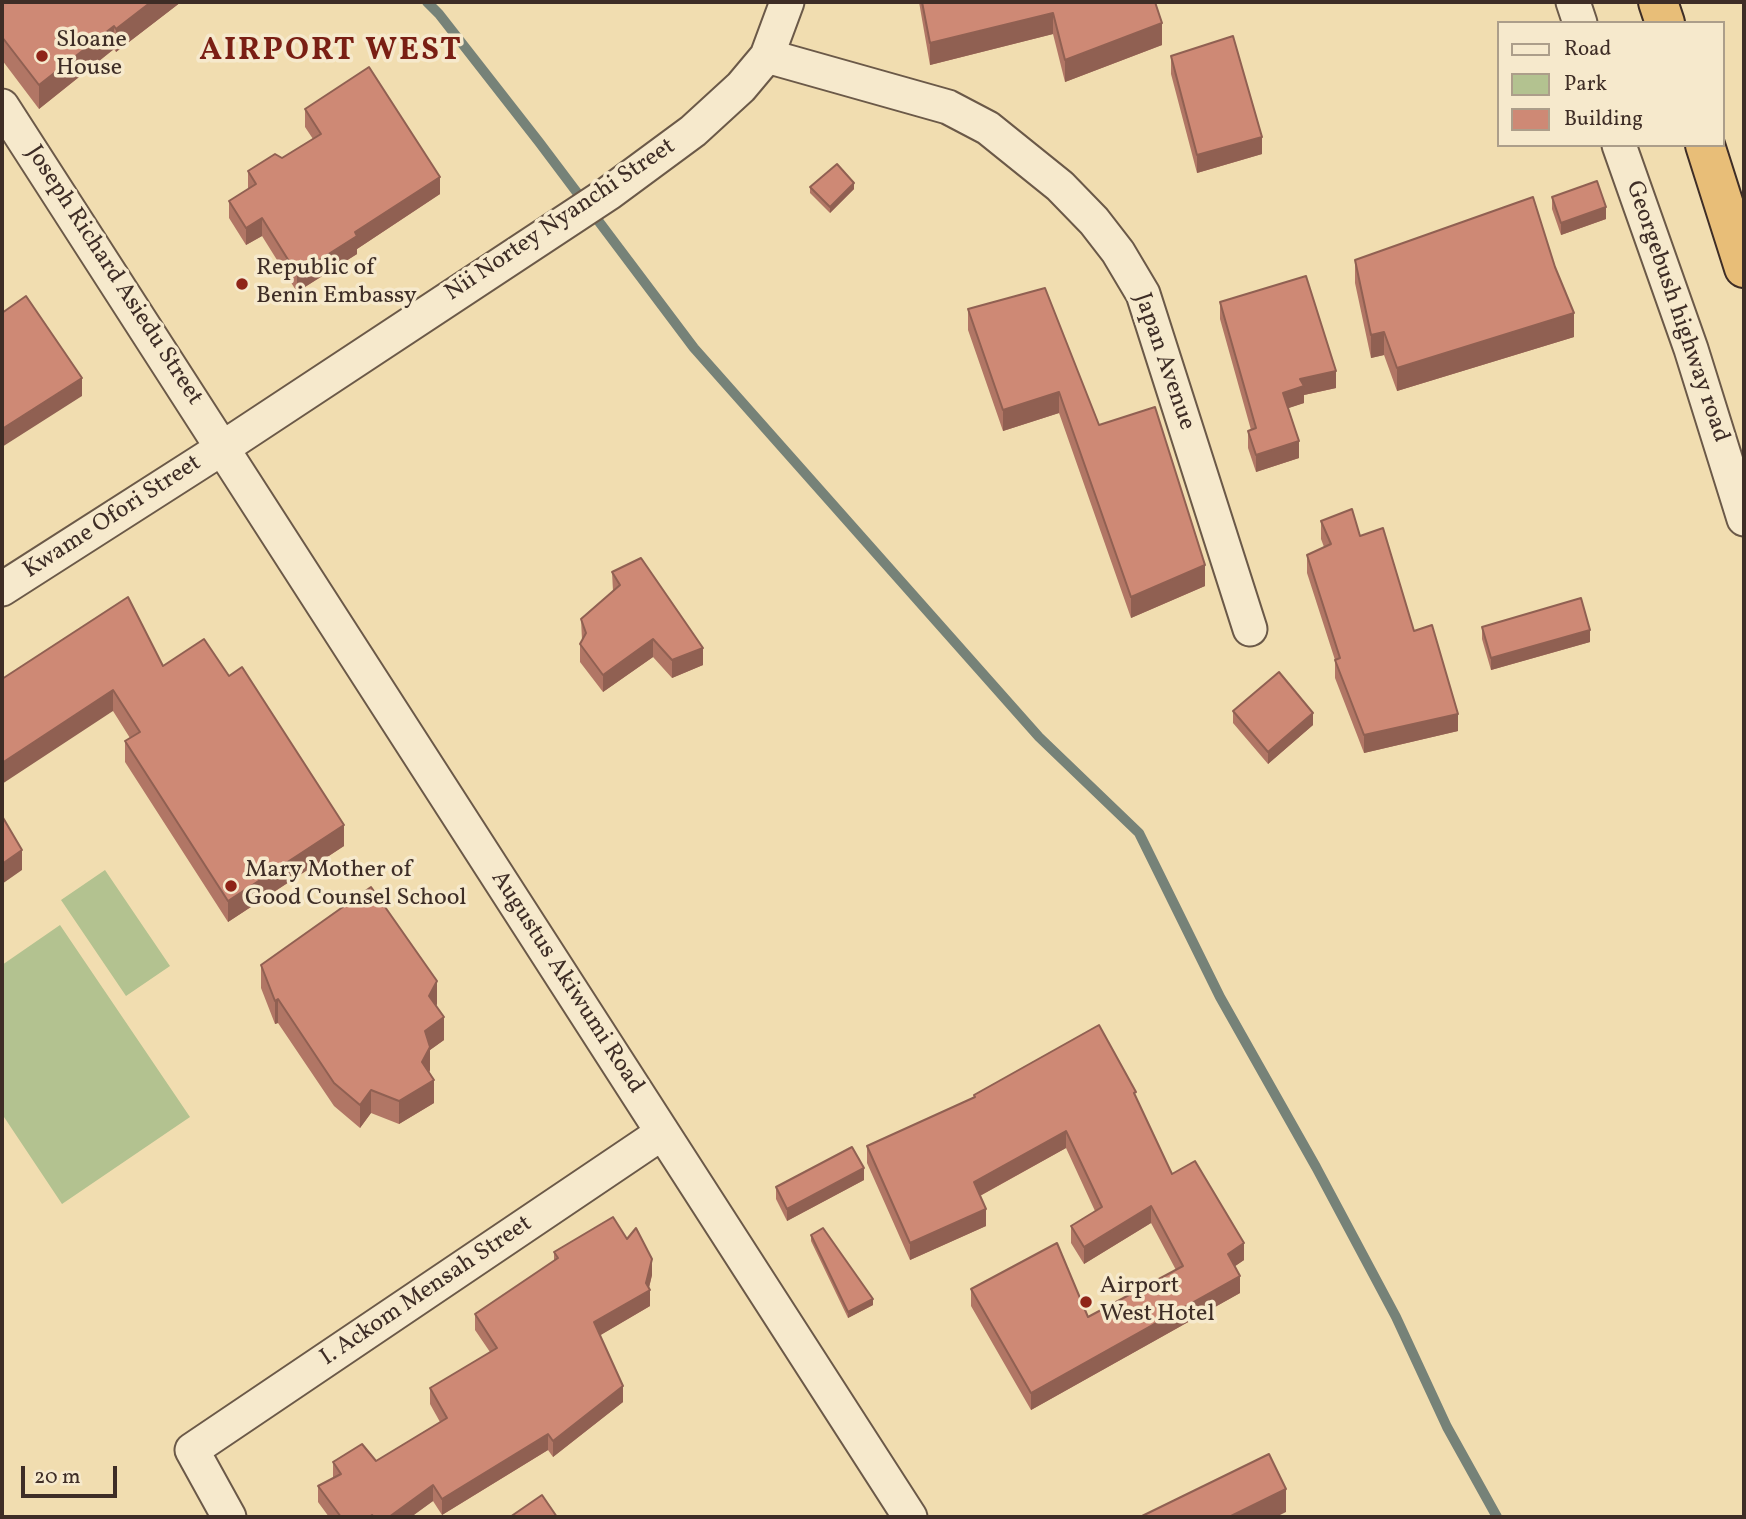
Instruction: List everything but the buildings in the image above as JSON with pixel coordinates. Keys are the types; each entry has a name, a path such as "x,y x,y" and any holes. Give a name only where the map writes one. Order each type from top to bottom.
{"highway":[{"path":"1658,2 1664,21"},
{"path":"1705,147 1744,268"}],"street":[{"name":"Nii Nortey Nyanchi Street","path":"224,447 609,193 693,131 741,87 766,56 787,2"},
{"path":"1573,2 1579,21"},
{"name":"Japan Avenue","path":"766,56 948,107 988,128 1060,186 1094,222 1118,252 1143,295 1251,628"},
{"name":"Joseph Richard Asiedu Street","path":"2,106 224,447"},
{"name":"Georgebush highway road","path":"1620,147 1691,349 1744,519"},
{"name":"Kwame Ofori Street","path":"2,589 224,447"},
{"name":"Augustus Akiwumi Road","path":"224,447 911,1517"},
{"name":"I. Ackom Mensah Street","path":"229,1517 192,1450 662,1133"}],"green space":[{"path":"105,870 170,966 126,996 61,900"},
{"path":"60,925 190,1117 62,1204 2,1114 2,965"}],"waterway":[{"path":"427,2 539,142 694,348 1039,737 1139,833 1220,997 1316,1167 1396,1317 1447,1427 1497,1517"}],"place":[{"name":"Sloane House","path":"42,56"},
{"name":"Republic of Benin Embassy","path":"242,284"},
{"name":"Mary Mother of Good Counsel School","path":"231,886"},
{"name":"Airport West Hotel","path":"1086,1302"}],"district":[{"name":"AIRPORT WEST","path":"331,53"}]}
